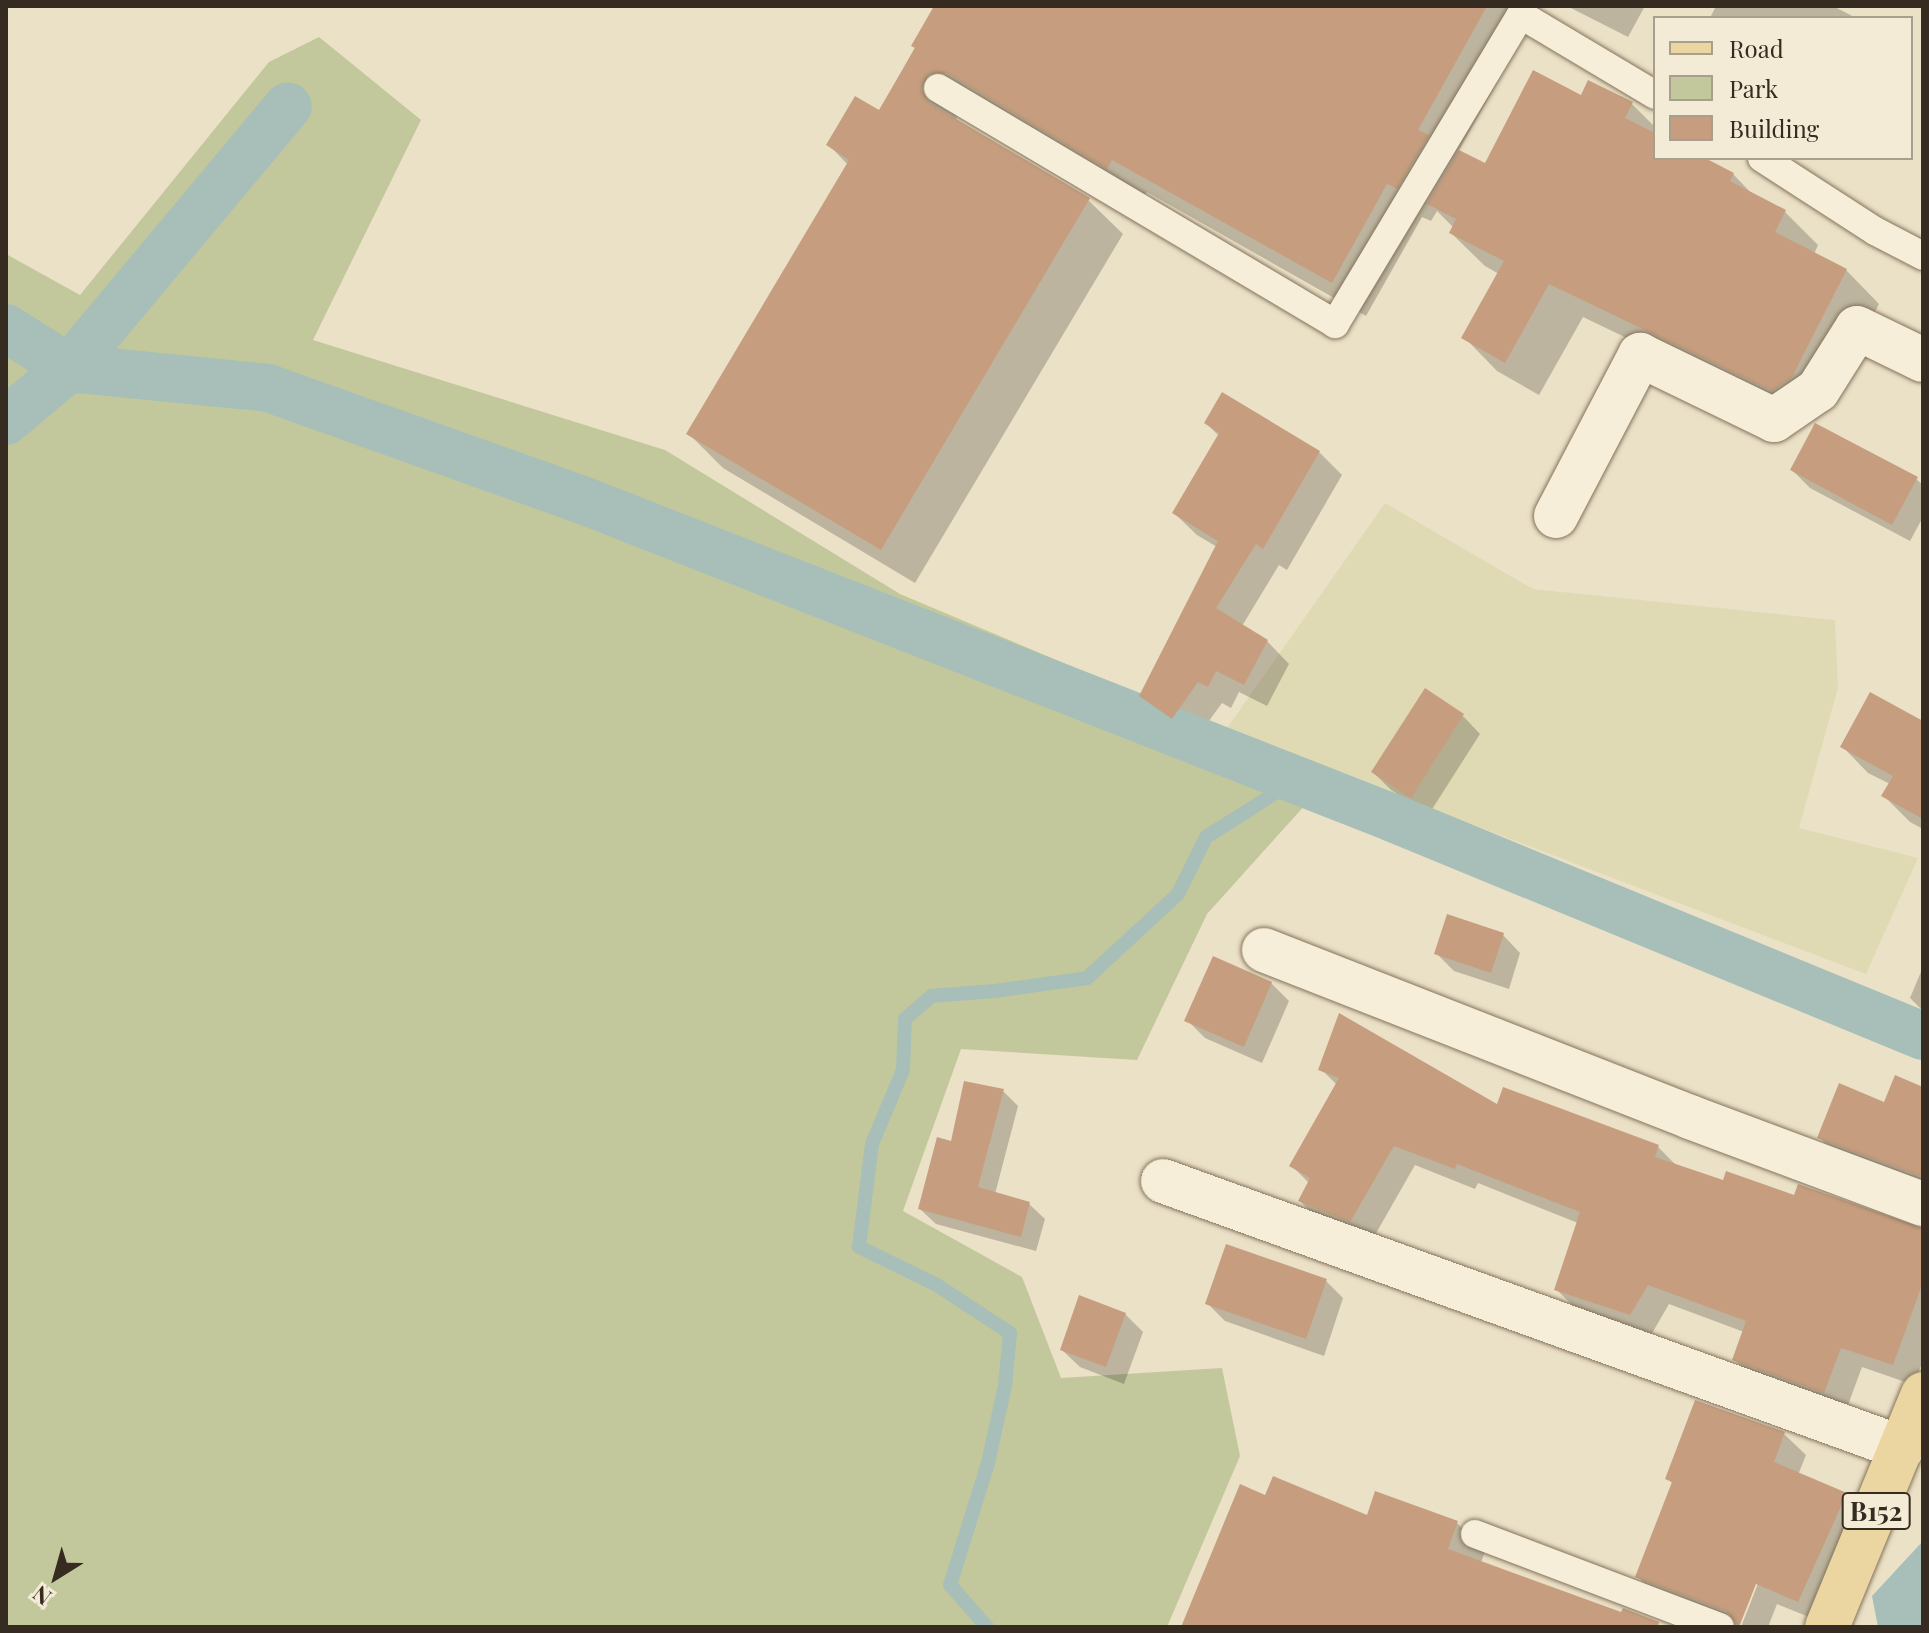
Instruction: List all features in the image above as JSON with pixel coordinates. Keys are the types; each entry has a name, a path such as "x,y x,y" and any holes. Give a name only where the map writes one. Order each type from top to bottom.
{"main road":[{"name":"B152","path":"1827,1627 1923,1394"}],"street":[{"path":"1556,516 1640,355 1774,420 1818,390 1857,328 1923,360"},
{"path":"1264,950 1690,1117 1923,1204"},
{"path":"1163,1181 1902,1448"}],"lane":[{"path":"938,88 1335,324 1521,15 1653,94"},
{"path":"1765,160 1875,231 1923,256"},
{"path":"1475,1534 1720,1627"}],"shaded area":[{"path":"1385,503 1533,589 1835,620 1838,688 1799,828 1918,858 1866,974 1225,731"}],"green space":[{"path":"319,37 421,120 313,340 665,450 900,594 1225,731 1334,773 1207,914 1137,1060 961,1049 903,1211 1022,1277 1061,1378 1222,1368 1240,1456 1167,1627 6,1627 6,254 80,295 269,62"}],"water":[{"path":"1923,1541 1923,1627 1878,1627 1872,1596"}],"building":[{"path":"934,6 1487,6 1418,130 1429,135 1397,189 1387,184 1332,283 1112,160 1107,169 947,73 929,74 921,89 929,103 1090,198 881,550 686,434 849,160 826,145 855,96 879,110 915,48 911,46"},
{"path":"1533,70 1581,95 1588,80 1633,102 1625,118 1653,132 1653,160 1709,160 1734,173 1730,181 1786,210 1775,232 1847,269 1792,377 1772,391 1549,284 1505,363 1461,338 1504,261 1449,233 1456,219 1427,204 1459,150 1485,163"},
{"path":"1222,392 1320,451 1263,549 1256,544 1216,608 1268,640 1244,685 1216,671 1208,687 1198,682 1172,719 1139,696 1218,541 1172,513 1219,433 1204,423"},
{"path":"1815,423 1918,477 1892,525 1790,470"},
{"path":"1425,688 1464,714 1411,798 1371,772"},
{"path":"1870,692 1923,721 1923,819 1881,796 1893,776 1840,747"},
{"path":"1447,914 1504,933 1491,973 1434,954"},
{"path":"1213,956 1272,982 1244,1047 1184,1021"},
{"path":"1339,1013 1497,1104 1503,1087 1659,1145 1655,1157 1723,1180 1726,1171 1794,1195 1798,1184 1923,1228 1923,1282 1893,1365 1841,1348 1824,1393 1732,1360 1746,1321 1648,1285 1630,1315 1554,1290 1580,1212 1457,1164 1455,1169 1394,1146 1350,1222 1298,1201 1310,1178 1289,1166 1339,1078 1318,1070"},
{"path":"1895,1075 1923,1087 1923,1177 1817,1138 1839,1083 1884,1102"},
{"path":"964,1081 1004,1089 978,1187 1030,1202 1021,1237 918,1209 937,1137 951,1141"},
{"path":"1226,1244 1327,1279 1306,1339 1205,1304"},
{"path":"1079,1295 1126,1313 1106,1367 1060,1350"},
{"path":"1695,1400 1785,1432 1774,1462 1847,1493 1798,1602 1756,1584 1739,1627 1726,1611 1635,1577 1672,1482 1665,1479"},
{"path":"1273,1476 1367,1515 1375,1491 1458,1521 1448,1549 1621,1612 1623,1608 1659,1622 1658,1627 1181,1627 1240,1484 1265,1495"}],"waterway":[{"path":"6,421 69,368 288,106"},
{"path":"6,328 69,368 268,388 585,501 1393,818 1923,1036"},
{"path":"987,1627 950,1585 988,1463 1005,1386 1010,1333 935,1284 859,1247 872,1144 903,1070 905,1019 931,996 1087,978 1178,894 1206,837 1296,780"}]}
